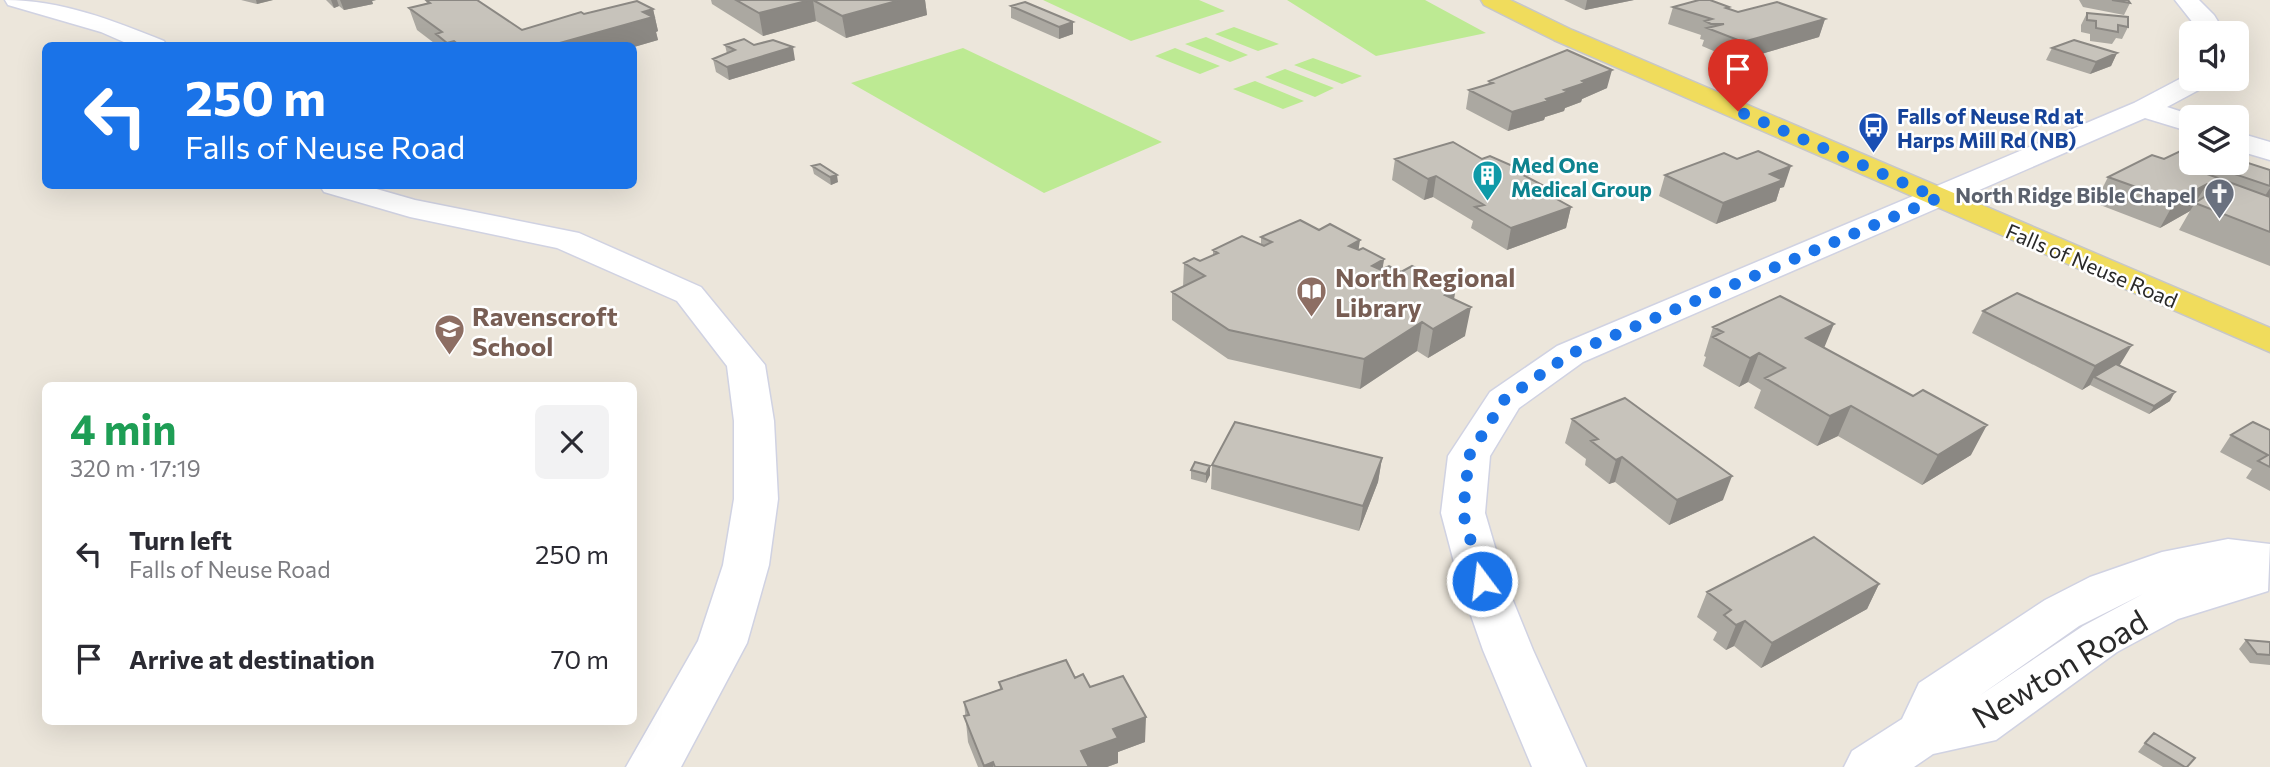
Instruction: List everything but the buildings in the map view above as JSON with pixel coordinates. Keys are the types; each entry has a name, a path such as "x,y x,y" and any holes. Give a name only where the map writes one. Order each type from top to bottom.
{"main road":[{"name":"Falls of Neuse Road","path":"1492,0 1563,35 2270,341"}],"street":[{"path":"16,0 109,27 145,42"},
{"path":"2186,0 2207,21"},
{"path":"1559,767 1503,639 1482,581 1463,513 1469,456 1504,400 1570,354 1938,198 2144,108 2179,90"},
{"path":"2144,108 2179,120"},
{"path":"2249,144 2270,151"},
{"path":"345,189 410,208 567,240 689,294 746,365 754,421 756,499 746,565 722,643 653,767"},
{"name":"Newton Road","path":"1871,767 1921,734 1977,726 2100,639 2161,606 2252,579 2270,560"}],"green space":[{"path":"1043,0 1199,0 1225,11 1131,41"},
{"path":"1287,0 1425,0 1486,33 1376,56"},
{"path":"1234,27 1279,44 1258,51 1215,34"},
{"path":"1206,37 1248,55 1230,62 1185,44"},
{"path":"963,48 1162,142 1044,193 851,83"},
{"path":"1175,48 1220,66 1200,74 1155,56"},
{"path":"1313,58 1362,76 1342,84 1294,65"},
{"path":"1285,69 1334,88 1315,97 1265,77"},
{"path":"1255,81 1304,101 1283,109 1233,89"}],"place":[{"name":"Falls of Neuse Rd at Harps Mill Rd (NB)","path":"1874,154"},
{"name":"Med One Medical Group","path":"1488,203"},
{"name":"North Ridge Bible Chapel","path":"2219,221"},
{"name":"North Regional Library","path":"1312,318"},
{"name":"Ravenscroft School","path":"449,357"}],"route":[{"path":"1482,581 1463,513 1469,456 1504,400 1570,354 1938,198 1738,111"}]}
